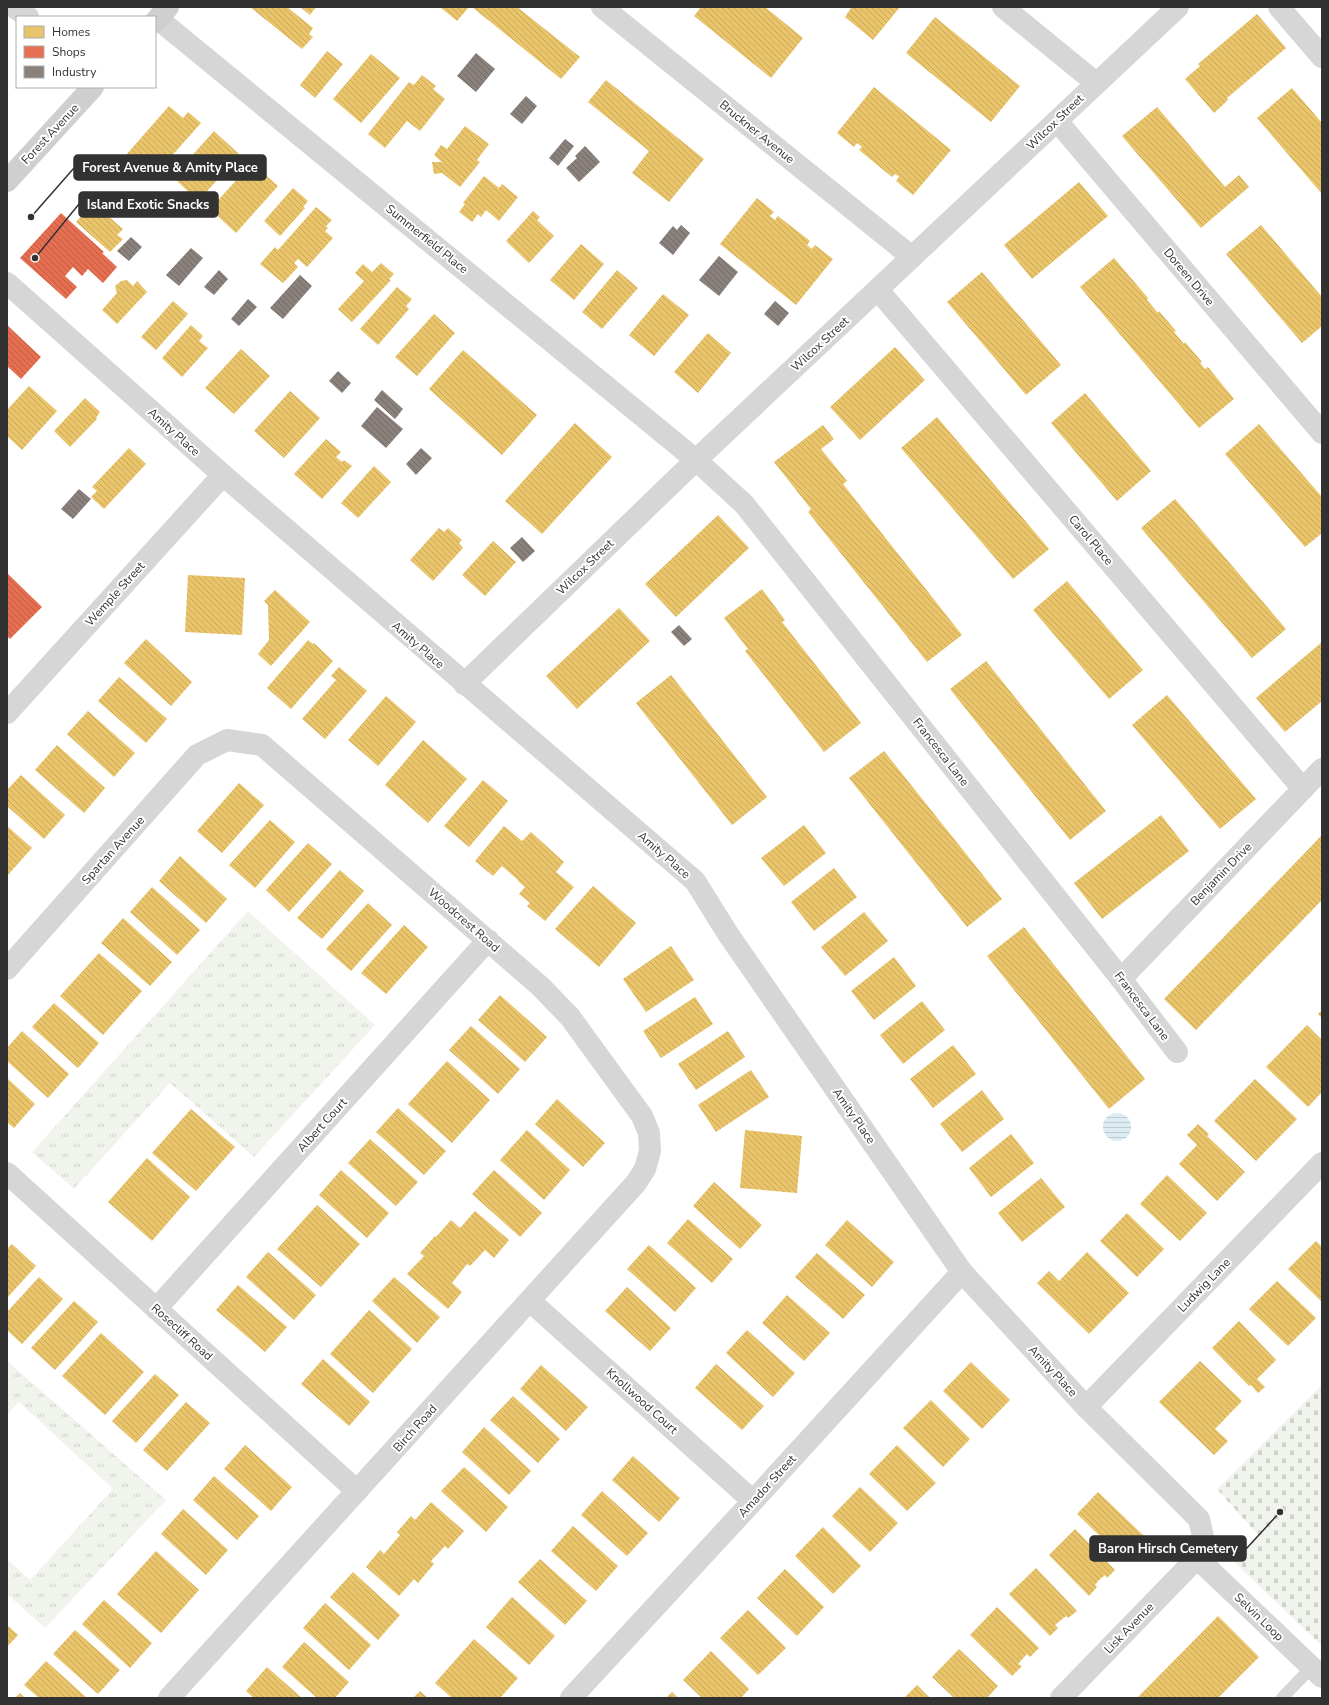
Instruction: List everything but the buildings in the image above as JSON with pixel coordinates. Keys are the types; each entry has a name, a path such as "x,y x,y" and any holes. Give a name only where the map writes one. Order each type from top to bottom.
{"main road":[{"name":"Forest Avenue","path":"7,181 92,88"}],"street":[{"path":"14,7 27,16"},
{"name":"Bruckner Avenue","path":"602,7 912,257"},
{"path":"1004,7 1096,83"},
{"name":"Wilcox Street","path":"464,684 696,460 1178,7"},
{"path":"1279,7 1322,57"},
{"name":"Summerfield Place","path":"161,16 696,460"},
{"name":"Doreen Drive","path":"1057,121 1322,433"},
{"name":"Amity Place","path":"7,283 223,476 695,881 728,934 962,1272 1086,1407 1199,1519 1203,1536 1197,1558"},
{"name":"Carol Place","path":"878,290 1303,789"},
{"name":"Francesca Lane","path":"696,460 744,504 1121,979 1177,1052"},
{"name":"Wemple Street","path":"7,713 223,476"},
{"name":"Woodcrest Road","path":"227,740 262,745 540,986 570,1017 642,1116 649,1134 650,1151"},
{"name":"Spartan Avenue","path":"7,969 197,755 227,740"},
{"name":"Benjamin Drive","path":"1121,979 1322,769"},
{"name":"Albert Court","path":"156,1309 488,940"},
{"name":"Birch Road","path":"169,1698 636,1183 645,1169 650,1151"},
{"name":"Ludwig Lane","path":"1086,1407 1322,1163"},
{"name":"Rosecliff Road","path":"7,1173 357,1491"},
{"name":"Amador Street","path":"571,1698 962,1272"},
{"name":"Knollwood Court","path":"530,1301 753,1501"},
{"name":"Selvin Loop","path":"1197,1558 1317,1672"},
{"name":"Lisk Avenue","path":"1061,1698 1197,1558"}],"lane":[{"path":"1282,1698 1317,1672"}],"green space":[{"path":"248,911 375,1025 254,1157 170,1083 74,1189 32,1152"},
{"path":"7,1361 166,1500 45,1628 7,1594 7,1559 30,1580 113,1489 19,1402 7,1415"},
{"path":"1322,1385 1322,1646 1233,1561 1258,1535 1217,1489"}],"shaded area":[{"path":"1117,1113 1127,1117 1131,1127 1127,1137 1117,1141 1107,1137 1103,1127 1107,1117"}],"place":[{"name":"Forest Avenue & Amity Place","path":"31,217"},
{"name":"Island Exotic Snacks","path":"35,258"},
{"name":"Baron Hirsch Cemetery","path":"1280,1512"}]}
